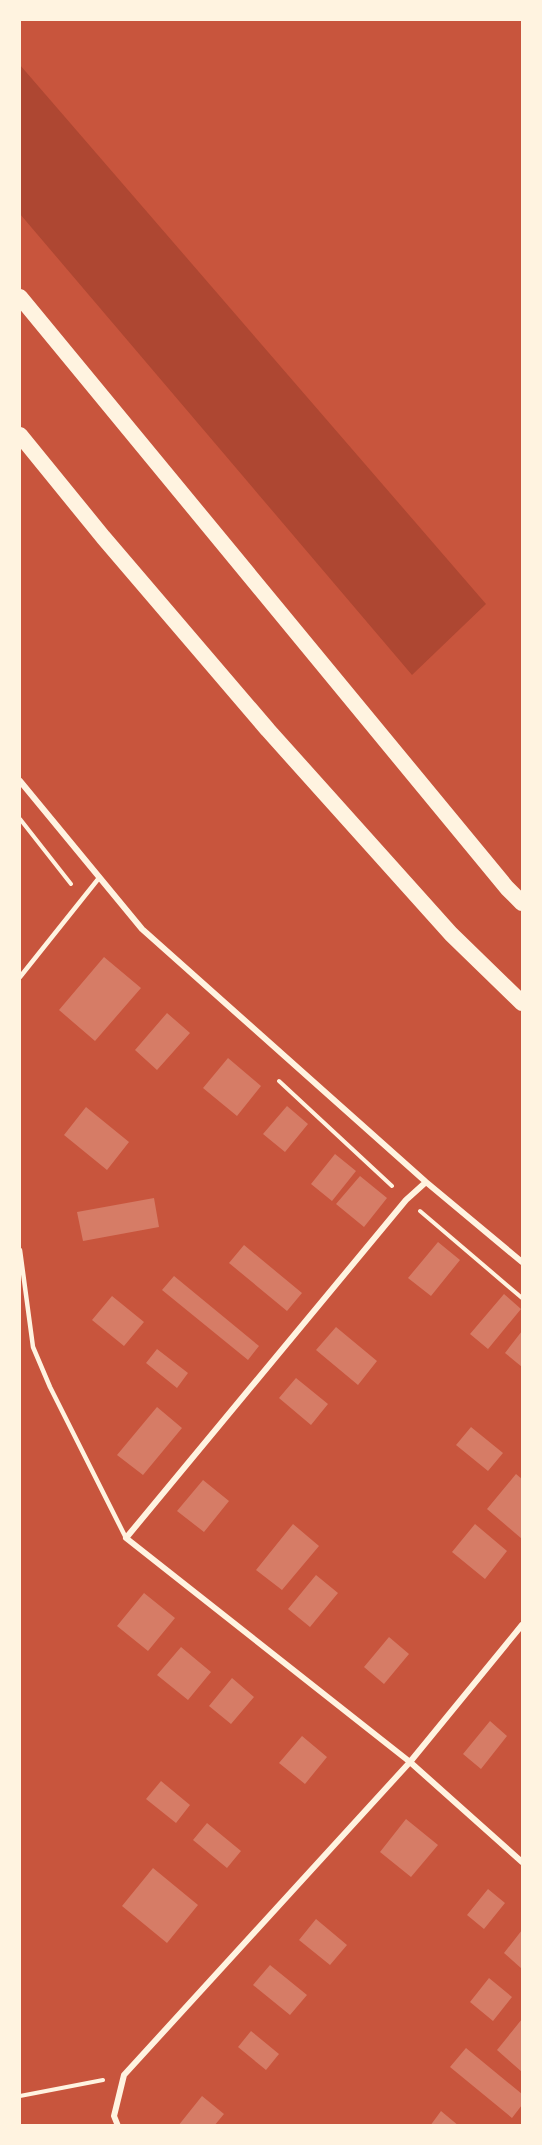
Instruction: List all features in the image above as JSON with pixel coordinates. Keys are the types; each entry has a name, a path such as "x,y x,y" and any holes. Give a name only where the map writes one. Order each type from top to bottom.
{"highway":[{"path":"20,297 485,862 522,903"},
{"path":"20,435 103,537 268,730 451,933 522,1003"}],"street":[{"path":"20,781 142,929 426,1182 522,1262"},
{"path":"426,1182 399,1209 126,1538 410,1762 522,1862"},
{"path":"118,2126 114,2116 124,2075 410,1762 522,1625"}],"lane":[{"path":"20,977 99,878"},
{"path":"20,1250 33,1347 50,1387 126,1538"}],"path":[{"path":"20,2096 124,2075"}],"shaded area":[{"path":"20,65 486,604 412,675 20,214"}],"building":[{"path":"104,957 141,988 95,1041 59,1010"},
{"path":"167,1013 190,1033 157,1070 135,1050"},
{"path":"228,1058 261,1086 237,1116 203,1088"},
{"path":"287,1106 308,1124 285,1152 263,1134"},
{"path":"86,1107 129,1142 107,1170 64,1135"},
{"path":"335,1154 356,1171 332,1201 311,1184"},
{"path":"360,1176 387,1198 364,1227 336,1204"},
{"path":"154,1198 159,1227 83,1241 77,1212"},
{"path":"438,1242 460,1260 431,1296 408,1278"},
{"path":"244,1245 302,1293 287,1311 229,1263"},
{"path":"174,1276 259,1346 248,1360 162,1290"},
{"path":"504,1294 521,1309 488,1349 470,1334"},
{"path":"112,1296 144,1322 124,1346 92,1320"},
{"path":"336,1327 377,1361 358,1385 316,1350"},
{"path":"522,1331 522,1367 505,1353"},
{"path":"157,1349 188,1373 177,1388 146,1363"},
{"path":"296,1378 328,1404 311,1425 279,1398"},
{"path":"157,1407 182,1428 143,1475 117,1455"},
{"path":"471,1427 503,1453 488,1471 456,1445"},
{"path":"516,1474 522,1479 522,1539 487,1509"},
{"path":"203,1480 229,1501 204,1532 177,1511"},
{"path":"293,1524 319,1546 282,1590 256,1570"},
{"path":"475,1524 507,1551 485,1579 452,1552"},
{"path":"316,1575 338,1593 310,1627 288,1609"},
{"path":"144,1593 175,1618 148,1651 117,1626"},
{"path":"389,1637 409,1654 384,1684 364,1667"},
{"path":"181,1647 211,1672 188,1700 157,1675"},
{"path":"232,1678 254,1697 231,1724 209,1706"},
{"path":"490,1721 507,1736 481,1769 463,1754"},
{"path":"302,1736 327,1757 305,1784 279,1763"},
{"path":"161,1781 190,1805 176,1823 146,1799"},
{"path":"406,1819 438,1845 411,1877 380,1852"},
{"path":"207,1823 241,1851 227,1868 193,1840"},
{"path":"153,1868 198,1905 167,1943 122,1906"},
{"path":"488,1889 505,1903 484,1929 467,1915"},
{"path":"316,1919 347,1945 330,1965 299,1940"},
{"path":"522,1930 522,1969 504,1953"},
{"path":"270,1965 307,1995 290,2015 253,1985"},
{"path":"489,1978 512,1997 493,2021 470,2002"},
{"path":"522,2019 522,2072 497,2050"},
{"path":"251,2031 279,2054 266,2070 238,2047"},
{"path":"466,2048 522,2094 522,2105 512,2118 450,2067"},
{"path":"202,2096 224,2114 214,2126 178,2126"},
{"path":"441,2111 459,2126 430,2126"}]}
